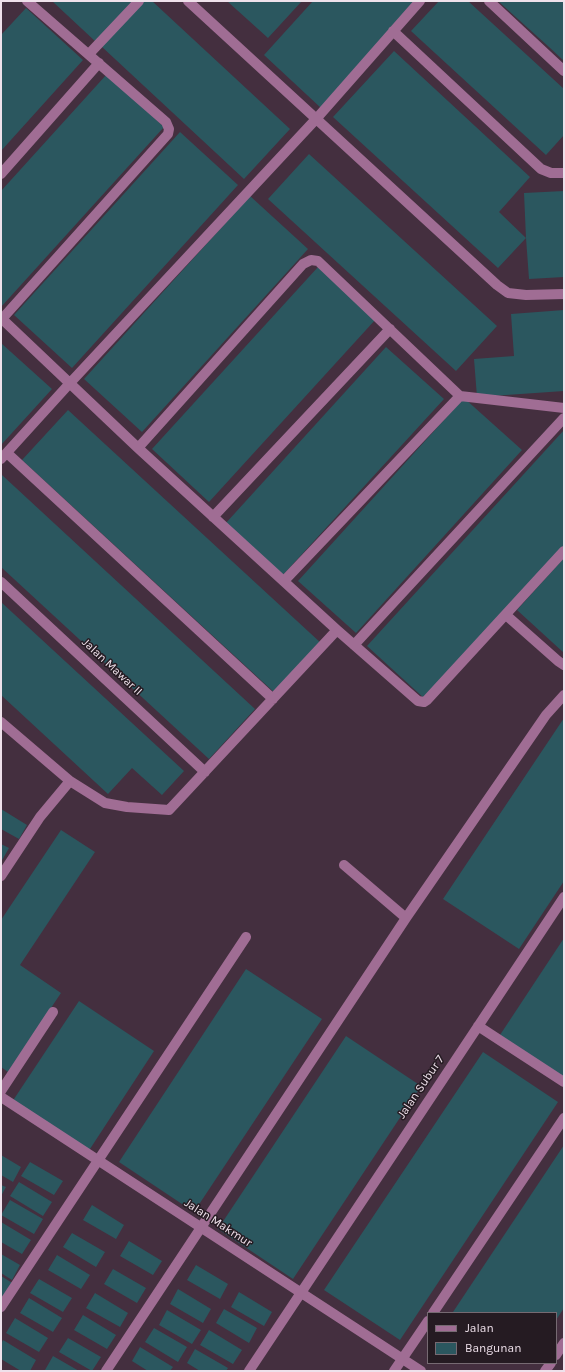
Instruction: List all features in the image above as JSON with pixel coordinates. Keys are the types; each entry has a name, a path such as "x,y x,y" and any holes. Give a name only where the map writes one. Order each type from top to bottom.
{"street":[{"path":"27,1 166,122 169,131 1,319 138,448 416,700 424,702 427,700 564,551"},
{"path":"89,54 139,1"},
{"path":"188,1 497,285 508,293 564,294"},
{"path":"273,699 4,456 317,118 420,1"},
{"path":"489,1 564,71"},
{"path":"393,31 540,169 551,173 564,173"},
{"path":"1,174 99,63"},
{"path":"138,448 308,261 311,260 318,261 460,396 564,408"},
{"path":"213,516 390,329"},
{"path":"284,580 460,396"},
{"path":"354,645 564,418"},
{"name":"Jalan Mawar II","path":"1,582 205,772"},
{"path":"506,615 564,665"},
{"path":"1,722 70,781 105,803 127,807 164,811 169,810 337,630"},
{"path":"106,1371 406,918 546,715 564,695"},
{"path":"1,876 40,817 70,781"},
{"path":"344,865 406,918"},
{"name":"Jalan Subur 7","path":"248,1371 564,897"},
{"path":"1,1307 246,937"},
{"path":"1,1091 53,1012"},
{"path":"478,1026 564,1082"},
{"name":"Jalan Makmur","path":"1,1097 421,1371"},
{"path":"434,1312 564,1118"},
{"path":"394,1371 427,1322"},
{"path":"557,1354 564,1343"}],"building":[{"path":"52,1 133,1 96,42"},
{"path":"143,1 152,1 290,129 244,179 101,46"},
{"path":"227,1 302,1 268,38"},
{"path":"313,1 418,1 321,108 264,55"},
{"path":"439,1 468,1 564,89 564,135 546,155 411,31"},
{"path":"498,1 564,1 564,61 549,47"},
{"path":"26,8 83,60 1,151 1,35"},
{"path":"394,51 530,177 499,212 526,238 498,268 333,117"},
{"path":"107,74 164,127 1,307 1,191"},
{"path":"180,132 238,185 72,368 14,315"},
{"path":"309,154 497,326 456,371 268,199"},
{"path":"564,191 564,277 529,279 524,193"},
{"path":"250,196 308,249 142,432 84,379"},
{"path":"318,267 376,319 209,502 152,449"},
{"path":"564,310 564,391 477,397 474,359 514,356 511,314"},
{"path":"1,343 52,389 1,445"},
{"path":"386,347 444,399 282,576 225,524"},
{"path":"464,398 522,450 356,633 298,581"},
{"path":"68,410 322,644 276,694 22,460"},
{"path":"564,430 564,546 425,699 367,646"},
{"path":"2,475 255,709 209,759 1,567"},
{"path":"564,558 564,653 517,610"},
{"path":"1,602 184,771 162,795 132,768 108,794 1,695"},
{"path":"564,718 564,881 519,949 443,899"},
{"path":"1,809 27,825 19,839 1,829"},
{"path":"61,830 95,852 20,965 61,993 8,1072 1,1067 1,920"},
{"path":"1,844 9,848 1,862"},
{"path":"564,938 564,1077 500,1035"},
{"path":"246,969 322,1019 194,1212 119,1162"},
{"path":"79,1001 154,1051 88,1152 12,1102"},
{"path":"346,1036 421,1086 293,1279 218,1229"},
{"path":"483,1052 558,1102 400,1340 324,1290"},
{"path":"564,1145 564,1308 557,1318 557,1312 453,1312"},
{"path":"1,1155 21,1167 13,1182 1,1175"},
{"path":"30,1162 63,1181 54,1195 21,1176"},
{"path":"19,1182 52,1202 43,1216 10,1196"},
{"path":"1,1185 6,1187 1,1196"},
{"path":"10,1200 43,1219 34,1234 1,1215"},
{"path":"92,1205 124,1225 116,1239 83,1220"},
{"path":"1,1222 31,1240 22,1254 1,1242"},
{"path":"72,1233 105,1252 96,1267 63,1247"},
{"path":"129,1241 162,1261 153,1275 120,1256"},
{"path":"1,1254 20,1265 12,1280 1,1273"},
{"path":"57,1255 90,1275 81,1289 48,1270"},
{"path":"196,1265 228,1284 220,1299 187,1280"},
{"path":"113,1269 146,1288 137,1303 104,1284"},
{"path":"1,1276 14,1284 5,1298 1,1296"},
{"path":"39,1279 72,1298 63,1312 30,1293"},
{"path":"178,1289 211,1309 203,1323 170,1304"},
{"path":"239,1292 272,1312 264,1326 231,1307"},
{"path":"95,1293 128,1313 120,1327 86,1308"},
{"path":"29,1298 62,1318 53,1332 20,1313"},
{"path":"224,1309 257,1328 249,1343 216,1323"},
{"path":"167,1310 201,1330 192,1344 159,1325"},
{"path":"83,1315 116,1335 107,1349 74,1330"},
{"path":"15,1318 48,1338 39,1352 6,1333"},
{"path":"154,1328 187,1347 178,1362 145,1342"},
{"path":"209,1330 242,1350 233,1364 200,1345"},
{"path":"68,1338 101,1357 92,1371 59,1352"},
{"path":"3,1340 36,1360 30,1371 21,1371 1,1359 1,1344"},
{"path":"140,1347 173,1367 170,1371 148,1371 132,1361"},
{"path":"195,1349 228,1368 226,1371 200,1371 187,1363"},
{"path":"53,1356 79,1371 45,1370"}]}
